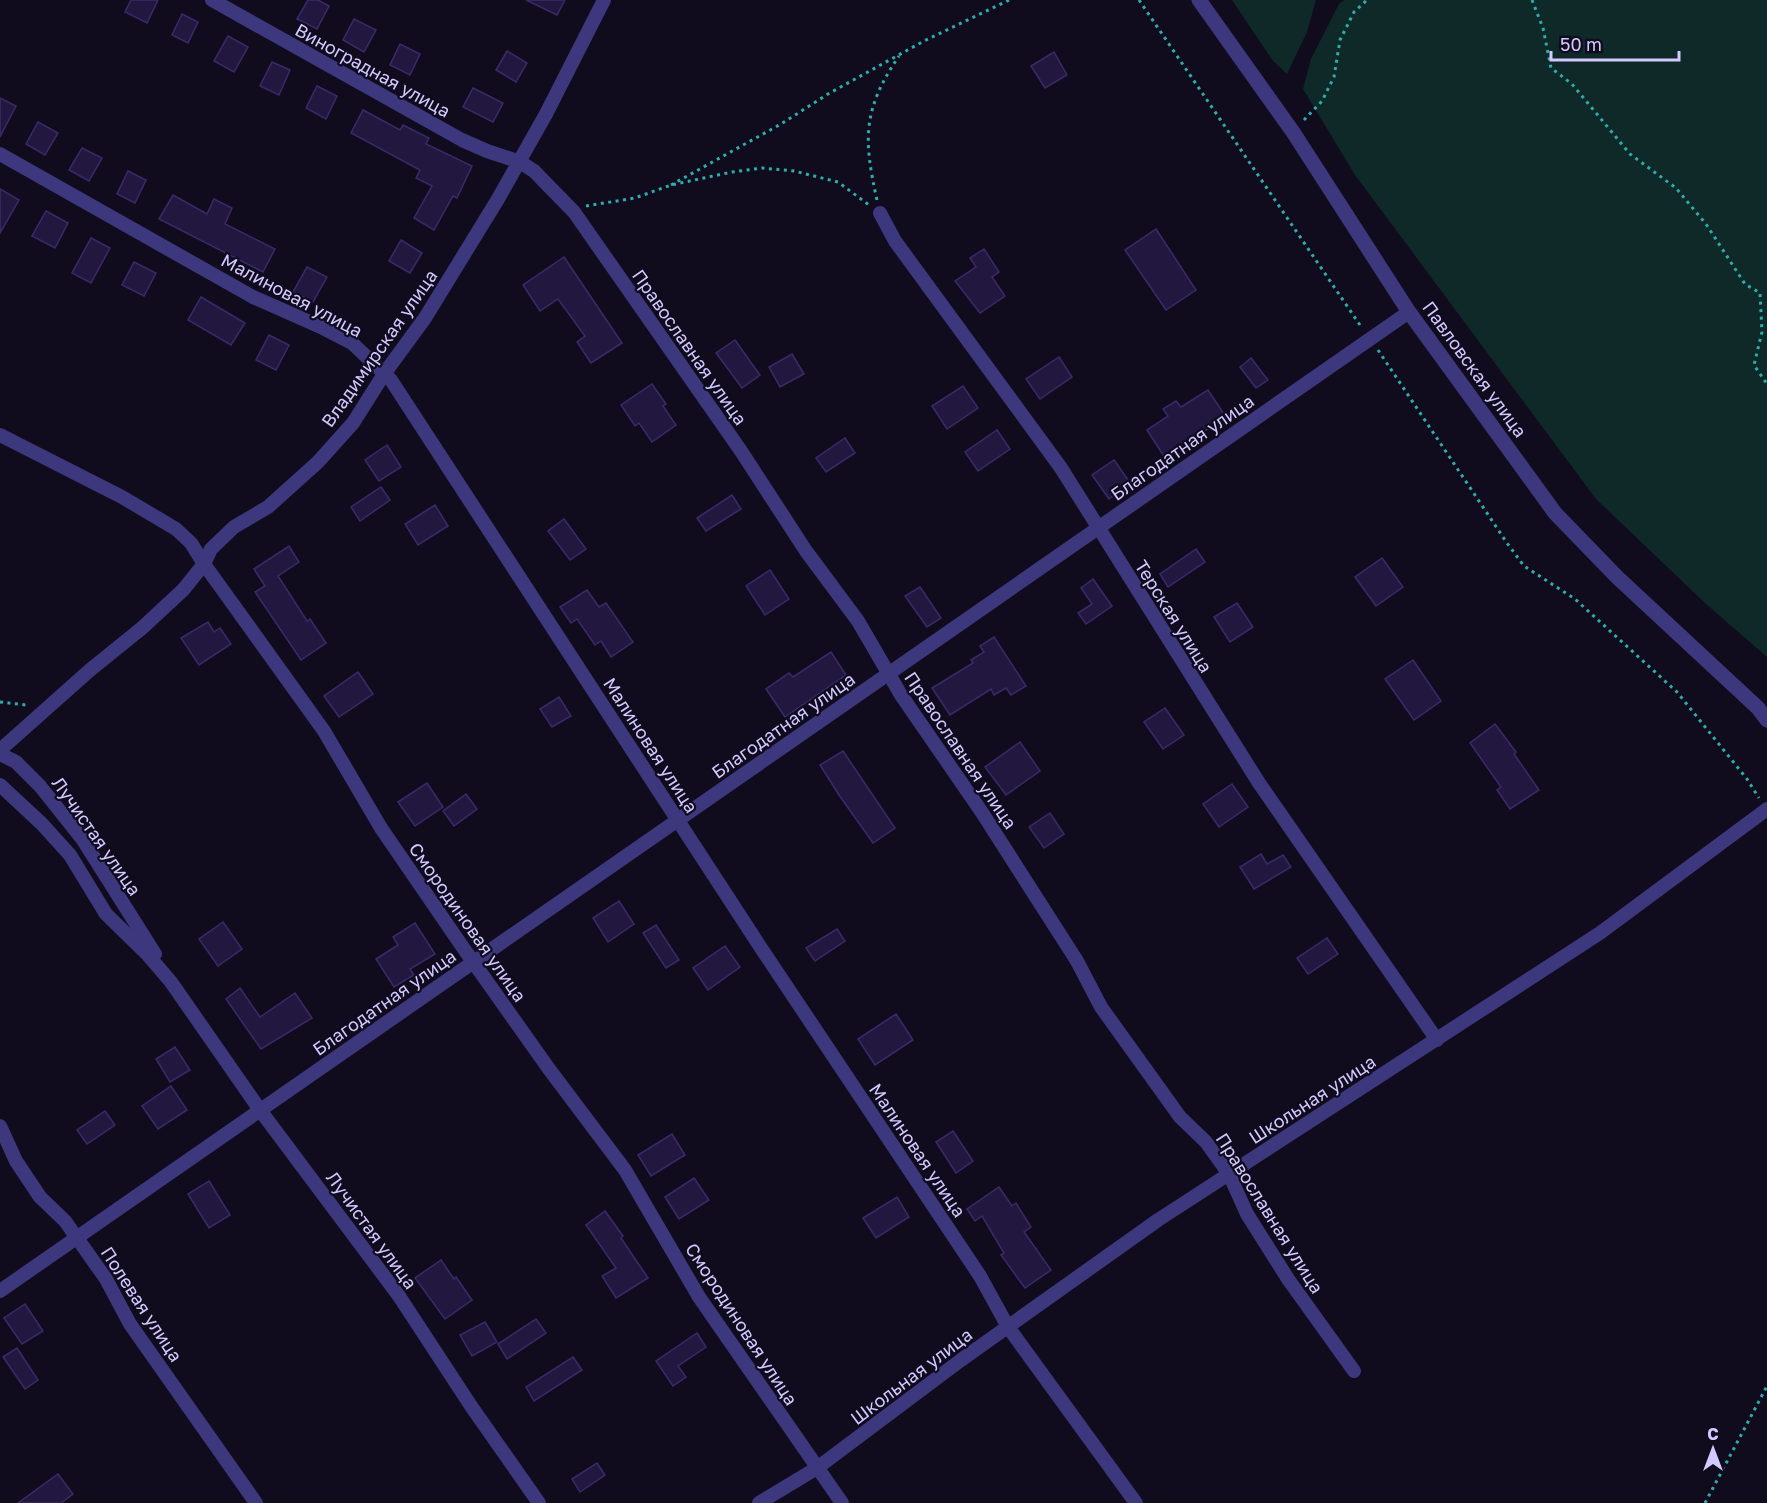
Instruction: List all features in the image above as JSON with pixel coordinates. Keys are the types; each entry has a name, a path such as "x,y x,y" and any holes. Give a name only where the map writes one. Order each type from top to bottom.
{"street":[{"name":"Виноградная улица","path":"212,0 462,140 520,162"},
{"name":"Владимирская улица","path":"0,752 183,590 204,564 212,549 234,527 268,507 318,462 353,423 384,374 425,318 520,162 604,0"},
{"name":"Павловская улица","path":"1199,0 1293,132 1409,312 1555,513 1617,577 1758,708 1767,720"},
{"name":"Малиновая улица","path":"0,154 253,297 352,343 391,381 980,1276 1008,1327 1136,1503"},
{"name":"Православная улица","path":"520,162 534,171 574,212 741,451 806,551 858,621 888,674 1077,961 1101,1007 1180,1117 1206,1142 1229,1174 1247,1214 1288,1280 1354,1371"},
{"name":"Терская улица","path":"880,213 895,241 1061,468 1258,783 1437,1040"},
{"name":"Благодатная улица","path":"0,1291 1409,312"},
{"name":"Смородиновая улица","path":"0,435 122,497 176,529 191,543 324,731 381,828 473,962 625,1170 699,1297 842,1503"},
{"name":"Лучистая улица","path":"0,752 16,762 40,786 83,840 171,982 260,1110 399,1296 538,1503"},
{"name":"Лучистая улица","path":"0,784 42,824 70,855 106,914 147,954 171,982"},
{"name":"Школьная улица","path":"759,1503 817,1468 1158,1220 1600,933 1767,809"},
{"name":"Полевая улица","path":"0,1126 16,1161 40,1197 65,1221 106,1279 130,1323 256,1503"}],"path":[{"path":"671,185 900,54 1009,0"},
{"path":"1138,0 1524,566 1575,599 1677,692 1747,779 1767,809"},
{"path":"1293,132 1322,101 1334,77 1340,40 1354,12 1367,0"},
{"path":"1532,0 1543,28 1551,68 1572,84 1630,154 1676,188 1706,224 1746,284 1760,293 1762,332 1754,365 1767,384"},
{"path":"880,213 868,162 867,135 874,99 900,54"},
{"path":"574,212 583,206 635,198 671,185 762,168 794,171 838,182 880,213"},
{"path":"1705,1503 1767,1386"}],"green space":[{"path":"1232,0 1316,0 1307,32 1287,74 1273,61"},
{"path":"1344,0 1767,0 1767,657 1706,604 1596,499 1355,175 1303,89 1311,59 1339,4"}],"building":[{"path":"131,0 158,0 147,23 125,12"},
{"path":"308,0 318,0 329,6 317,29 297,19"},
{"path":"526,0 565,0 557,15"},
{"path":"182,14 198,22 188,43 172,35"},
{"path":"354,19 376,30 364,52 343,40"},
{"path":"228,36 248,47 234,72 214,61"},
{"path":"400,44 420,54 410,75 390,65"},
{"path":"507,51 527,63 516,82 496,70"},
{"path":"1054,52 1067,75 1045,88 1031,66"},
{"path":"272,62 290,70 279,95 260,86"},
{"path":"317,86 337,96 326,119 306,108"},
{"path":"473,88 503,103 493,122 463,107"},
{"path":"0,98 16,106 0,137"},
{"path":"363,110 400,130 403,125 429,138 426,144 472,166 457,198 453,196 434,230 414,218 432,186 416,178 420,170 351,133"},
{"path":"38,122 58,133 45,155 26,144"},
{"path":"82,148 102,158 89,181 69,170"},
{"path":"128,171 146,180 135,203 117,194"},
{"path":"0,189 19,200 0,233"},
{"path":"173,195 207,214 214,199 232,208 225,224 275,249 263,272 159,219"},
{"path":"46,211 68,223 55,248 32,236"},
{"path":"1156,229 1196,290 1166,310 1125,250"},
{"path":"91,238 110,248 91,283 72,273"},
{"path":"401,240 422,253 410,273 389,261"},
{"path":"984,249 999,272 992,277 1005,296 980,313 955,281 976,267 970,258"},
{"path":"564,257 622,343 591,363 577,342 585,336 558,299 540,311 523,285"},
{"path":"134,262 156,273 144,296 122,285"},
{"path":"307,267 327,277 313,302 293,292"},
{"path":"201,297 245,323 231,345 188,320"},
{"path":"269,335 289,345 276,370 256,360"},
{"path":"735,340 760,375 742,388 716,353"},
{"path":"792,354 804,374 780,387 769,367"},
{"path":"1059,357 1072,377 1040,399 1026,379"},
{"path":"1251,358 1268,380 1256,388 1240,367"},
{"path":"652,384 666,404 663,406 676,425 652,442 639,423 635,426 621,405"},
{"path":"963,386 978,408 947,429 932,406"},
{"path":"1208,390 1226,417 1200,434 1204,440 1192,449 1188,443 1165,458 1147,430 1168,416 1163,409 1176,401 1181,407"},
{"path":"997,430 1010,449 978,471 965,452"},
{"path":"845,438 855,453 826,472 816,458"},
{"path":"387,445 401,467 379,481 365,460"},
{"path":"1114,460 1131,484 1109,499 1092,475"},
{"path":"381,487 390,500 360,521 351,507"},
{"path":"732,495 741,509 706,531 697,518"},
{"path":"435,505 448,526 418,545 405,524"},
{"path":"564,519 586,549 570,560 548,531"},
{"path":"289,546 299,562 278,576 307,621 310,619 326,643 301,660 255,592 265,586 254,569"},
{"path":"1196,549 1205,562 1168,587 1160,574"},
{"path":"1382,558 1403,587 1376,606 1355,577"},
{"path":"770,570 789,599 765,615 746,586"},
{"path":"1093,579 1112,606 1086,624 1078,613 1092,604 1081,588"},
{"path":"920,587 941,618 927,627 905,596"},
{"path":"587,590 599,607 606,603 633,642 611,657 601,641 595,645 577,619 571,623 560,607"},
{"path":"1237,603 1253,627 1230,642 1214,617"},
{"path":"208,622 214,632 220,628 231,644 199,665 181,638"},
{"path":"994,637 1026,686 1011,695 1006,688 994,695 991,689 950,715 932,688 973,663 971,660 984,652 980,646"},
{"path":"831,652 846,675 785,717 766,689 789,673 793,677"},
{"path":"1413,660 1441,701 1414,720 1385,679"},
{"path":"358,672 373,694 339,717 324,696"},
{"path":"559,697 571,716 552,727 540,709"},
{"path":"1165,708 1184,735 1163,749 1144,722"},
{"path":"1495,724 1516,752 1514,754 1539,790 1510,809 1497,790 1501,787 1470,743"},
{"path":"1020,742 1040,771 1006,795 985,767"},
{"path":"843,751 895,828 873,843 820,765"},
{"path":"427,783 443,807 415,826 398,802"},
{"path":"1232,784 1248,807 1219,827 1203,804"},
{"path":"466,794 477,809 454,826 443,811"},
{"path":"1050,813 1064,834 1044,848 1029,827"},
{"path":"1261,854 1267,864 1283,855 1291,867 1254,889 1240,867"},
{"path":"619,901 634,924 608,942 593,918"},
{"path":"223,922 242,949 218,966 199,939"},
{"path":"415,923 435,954 410,969 414,975 394,987 376,959 398,945 393,937"},
{"path":"656,925 679,960 666,968 643,933"},
{"path":"837,929 845,941 815,961 806,948"},
{"path":"1327,938 1338,954 1308,974 1297,958"},
{"path":"725,946 740,967 708,990 693,968"},
{"path":"240,988 260,1017 295,993 312,1018 261,1049 226,999"},
{"path":"896,1014 913,1040 875,1065 858,1039"},
{"path":"175,1047 190,1070 170,1082 156,1059"},
{"path":"171,1086 187,1110 158,1129 142,1106"},
{"path":"105,1111 115,1125 87,1144 77,1130"},
{"path":"953,1131 973,1161 956,1173 936,1142"},
{"path":"672,1134 685,1155 651,1176 638,1155"},
{"path":"694,1178 709,1200 679,1219 665,1197"},
{"path":"209,1181 230,1215 209,1228 188,1194"},
{"path":"999,1187 1012,1206 1016,1203 1031,1227 1024,1232 1051,1270 1025,1288 1001,1255 1004,1253 982,1216 975,1221 967,1209"},
{"path":"897,1197 909,1217 876,1238 863,1218"},
{"path":"605,1211 648,1278 616,1298 602,1276 616,1268 586,1225"},
{"path":"441,1260 472,1300 445,1319 415,1278"},
{"path":"25,1304 43,1331 22,1344 4,1318"},
{"path":"536,1319 546,1333 507,1359 498,1344"},
{"path":"485,1322 497,1342 472,1356 460,1335"},
{"path":"697,1333 706,1347 678,1366 686,1377 673,1386 656,1361"},
{"path":"17,1348 38,1380 25,1389 3,1357"},
{"path":"573,1357 582,1370 534,1401 526,1387"},
{"path":"597,1463 605,1475 580,1492 572,1479"},
{"path":"58,1474 73,1494 61,1503 18,1503"}]}
